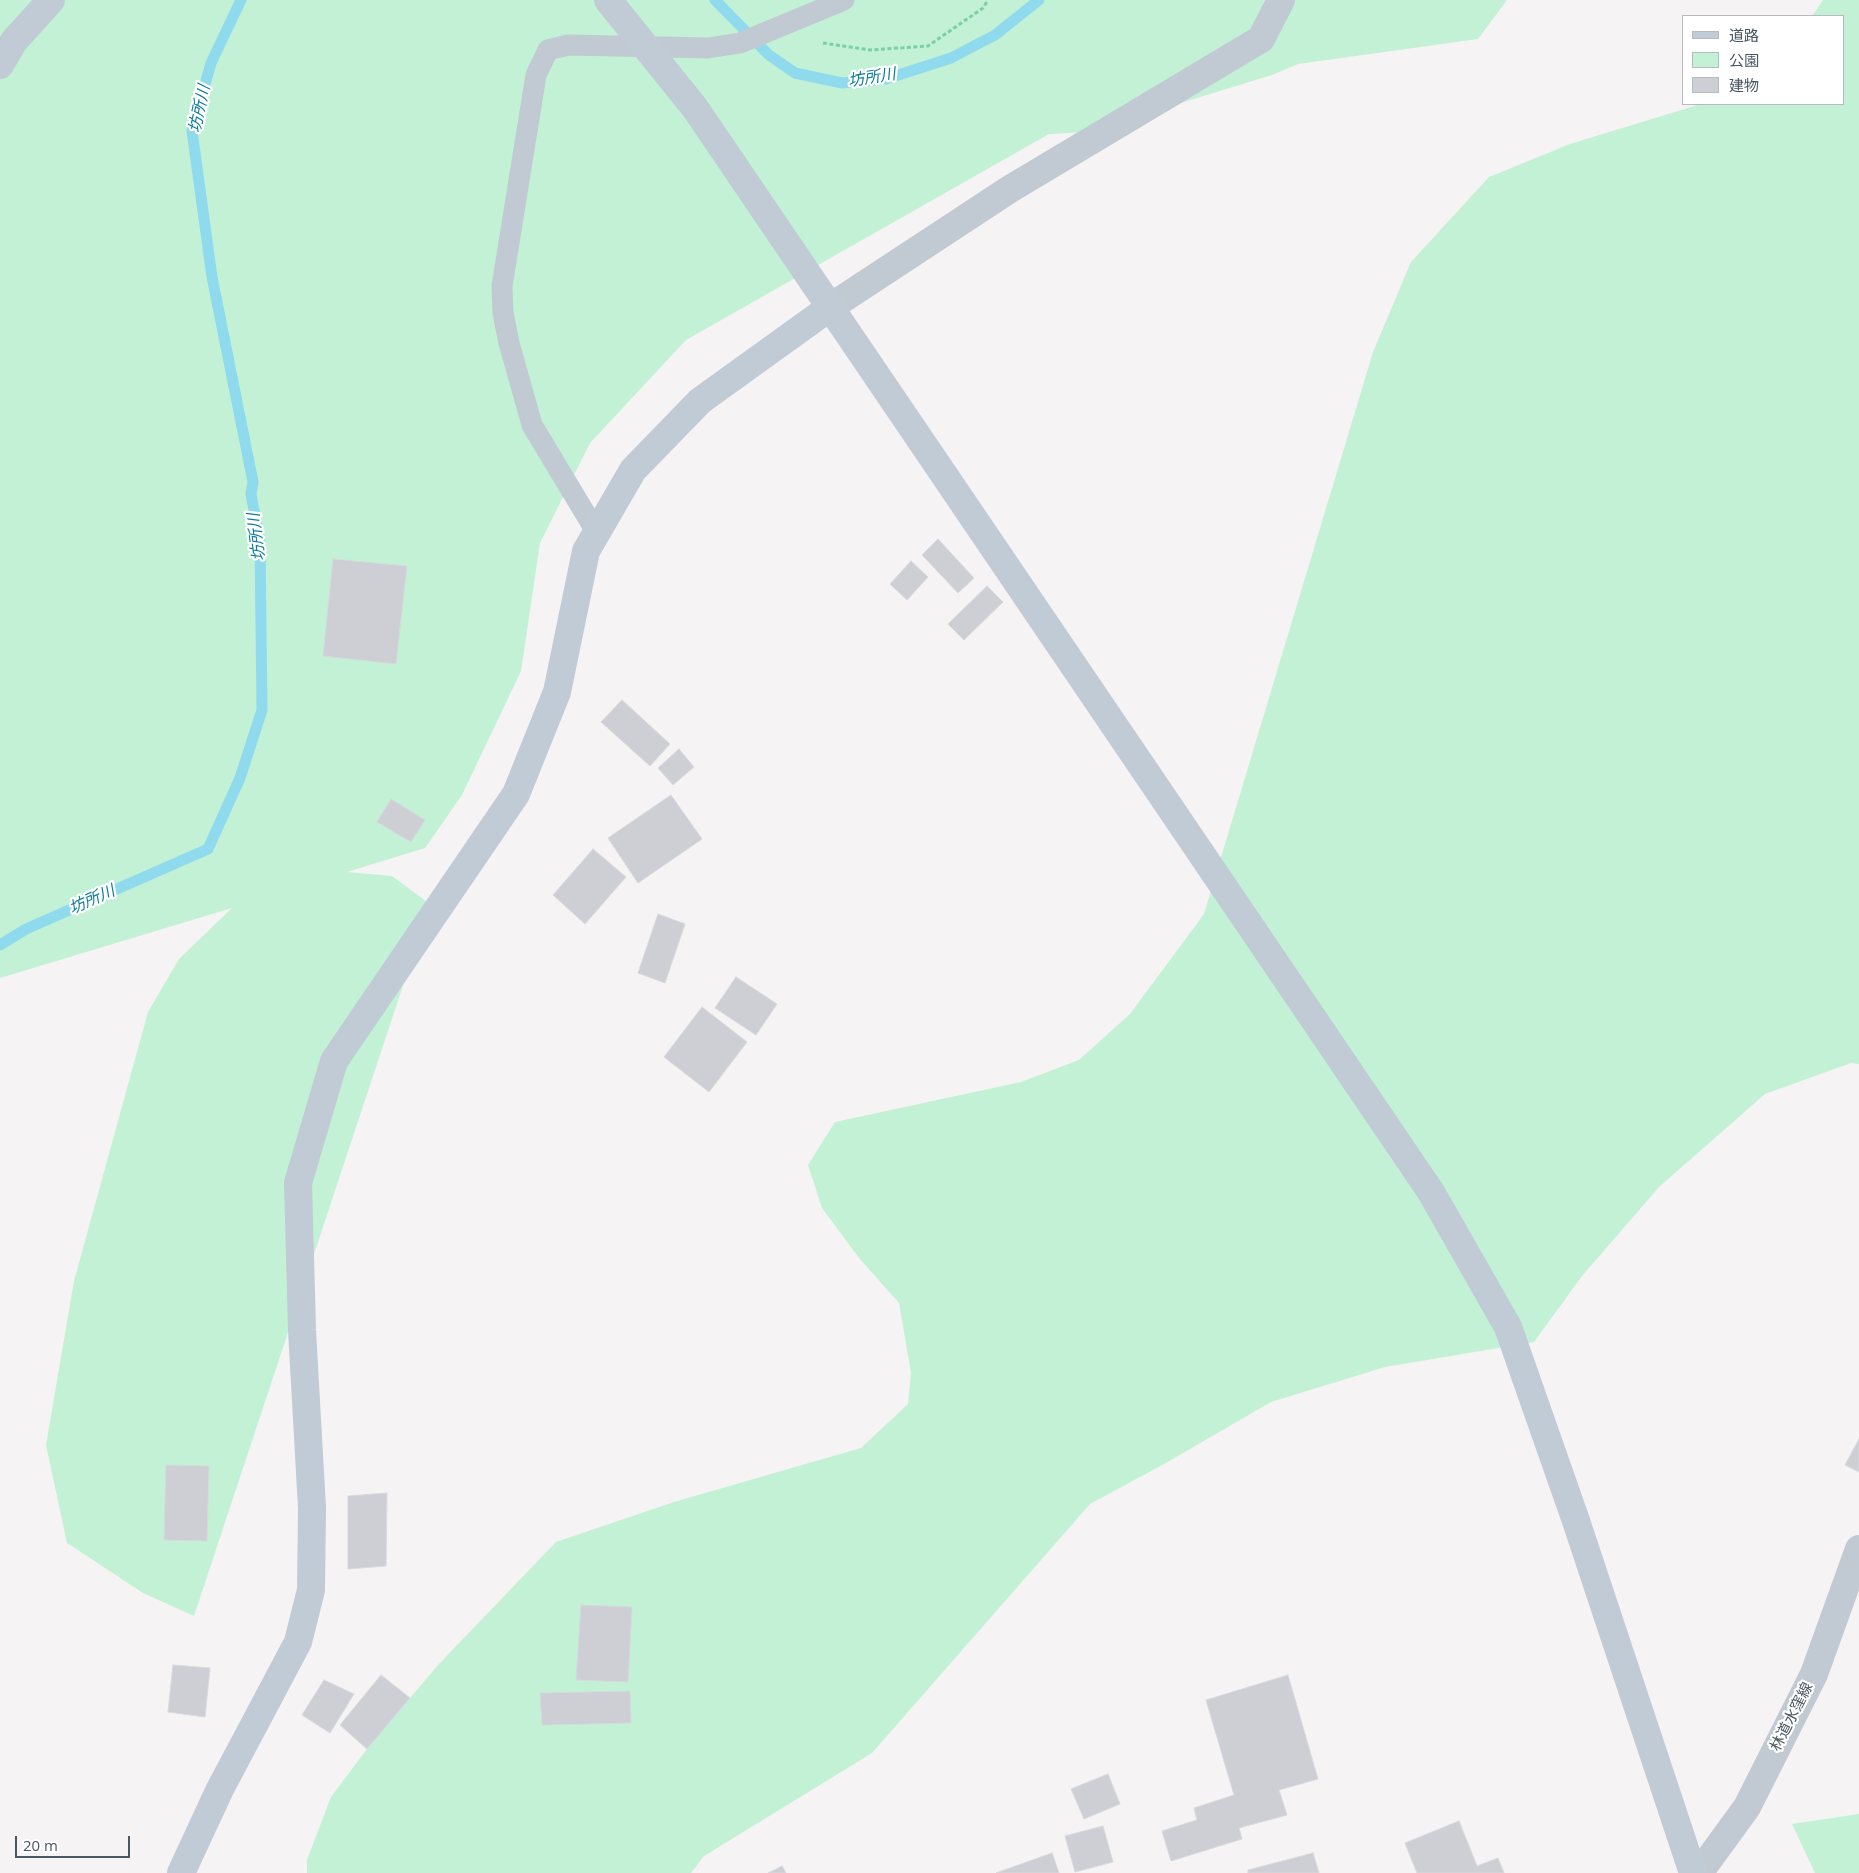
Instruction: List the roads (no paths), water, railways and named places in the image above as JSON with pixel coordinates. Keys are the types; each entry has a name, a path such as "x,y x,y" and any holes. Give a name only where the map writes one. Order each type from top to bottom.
{"street":[{"path":"0,65 14,41 51,0"},
{"path":"608,0 695,108 829,308 1302,999 1431,1192 1508,1327 1575,1518 1693,1873"},
{"path":"181,1873 220,1789 298,1642 311,1590 312,1508 302,1330 298,1183 334,1061 516,794 557,692 586,551 633,470 700,401 829,308 1010,189 1261,39 1281,0"},
{"name":"林道水窪線","path":"1699,1873 1747,1807 1814,1674 1859,1549"}],"lane":[{"path":"597,532 532,425 509,343 503,313 502,286 536,75 548,50 568,45 708,48 740,43 844,0"}],"waterway":[{"name":"坊所川","path":"0,945 26,929 208,849 240,778 262,710 260,542 251,494 253,482 212,277 192,131 211,63 241,0"},
{"name":"坊所川","path":"715,0 769,55 795,73 842,83 886,79 951,58 995,35 1039,0"}]}
